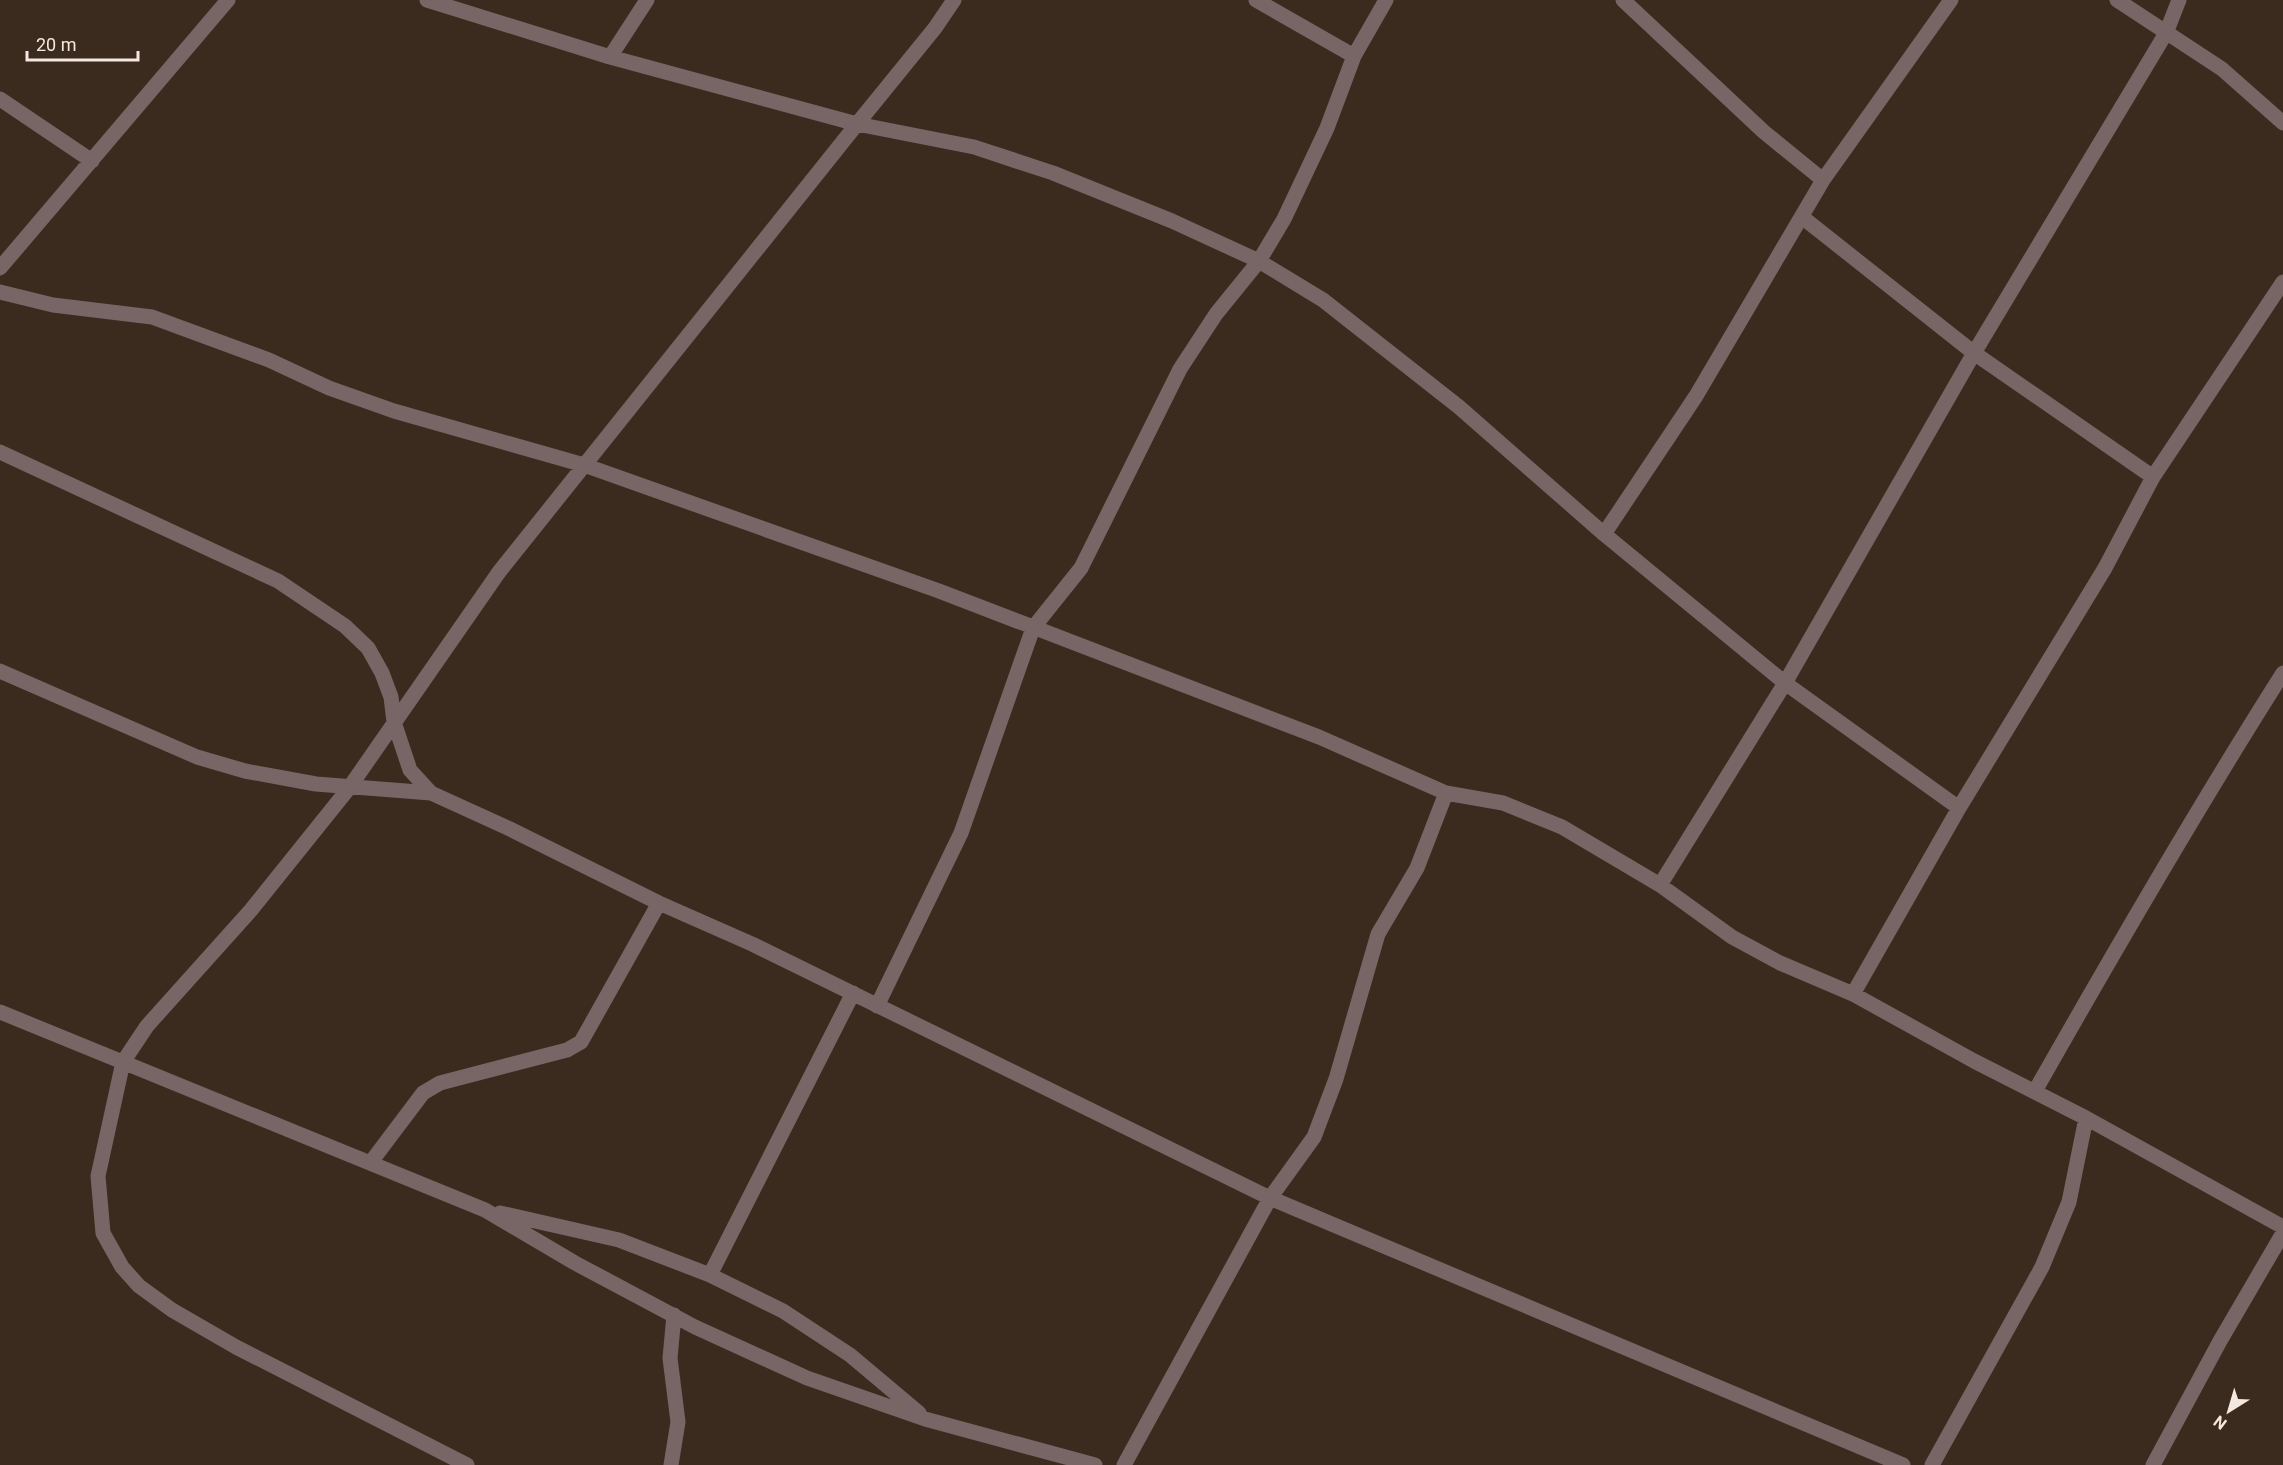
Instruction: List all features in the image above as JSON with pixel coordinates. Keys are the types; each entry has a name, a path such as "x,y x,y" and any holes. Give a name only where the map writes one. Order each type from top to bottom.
{"street":[{"path":"0,268 228,0"},
{"path":"427,0 610,57 857,124 974,147 1053,173 1173,221 1259,261 1323,300 1460,407 1604,534 1785,683 1959,808"},
{"path":"610,57 647,0"},
{"path":"467,1465 236,1347 172,1310 139,1286 122,1268 103,1233 98,1176 123,1062 147,1026 251,910 349,788 499,572 935,28 954,0"},
{"path":"1256,0 1354,56"},
{"path":"877,1006 961,833 1033,628 1081,568 1180,369 1216,314 1259,261 1284,219 1327,128 1354,56 1386,0"},
{"path":"1623,0 1764,132 1823,180"},
{"path":"1604,534 1696,396 1823,180 1952,0"},
{"path":"2117,0 2222,69 2283,123"},
{"path":"1660,885 1785,683 1974,353 2166,33 2179,0"},
{"path":"0,99 92,161"},
{"path":"1802,216 1974,353 2153,477"},
{"path":"1853,994 1959,808 2105,568 2153,477 2283,282"},
{"path":"0,292 53,305 152,317 270,360 329,388 394,411 584,465 939,591 1319,737 1446,793 1503,803 1562,827 1660,885 1731,937 1780,963 1853,994 1974,1061 2086,1118 2283,1227"},
{"path":"0,452 278,581 345,626 368,648 382,673 391,697 394,722 410,770 432,793"},
{"path":"0,671 197,757 245,771 349,788 432,793 659,903 752,944 1270,1198 1903,1465"},
{"path":"2035,1091 2154,882 2283,673"},
{"path":"1124,1465 1270,1198 1314,1137 1336,1079 1378,934 1417,868 1446,793"},
{"path":"371,1162 423,1093 440,1083 567,1050 581,1042 659,903"},
{"path":"710,1275 853,993"},
{"path":"0,1012 485,1210 575,1263 674,1315 807,1378 926,1419 1095,1465"},
{"path":"1932,1465 2042,1267 2069,1202 2086,1118"},
{"path":"485,1210 619,1240 710,1275 783,1311 850,1355 926,1419"},
{"path":"2153,1465 2220,1341 2283,1233"},
{"path":"671,1465 678,1422 670,1358 674,1315"}]}
